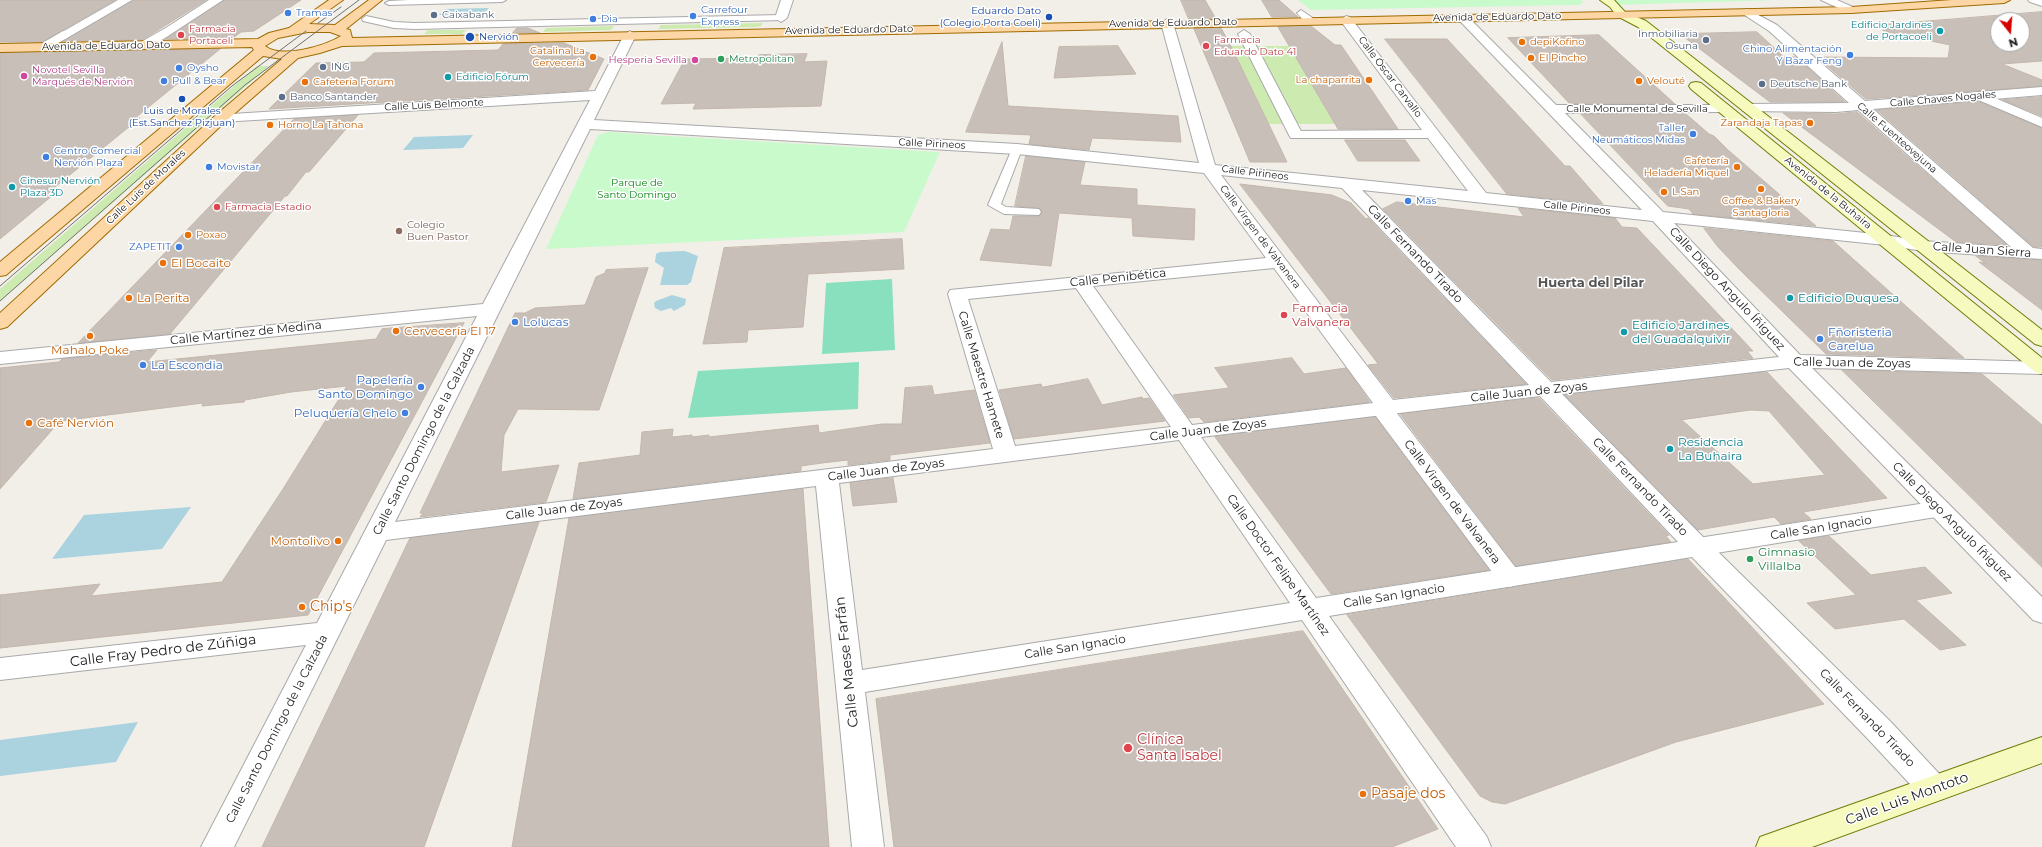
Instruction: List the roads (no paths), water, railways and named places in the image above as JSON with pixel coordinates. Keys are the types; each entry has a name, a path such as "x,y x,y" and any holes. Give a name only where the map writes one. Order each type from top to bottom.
{"main road":[{"path":"291,31 337,0"},
{"path":"338,29 376,0"},
{"name":"Avenida de la Buhaira","path":"1606,0 1614,5 1621,14 1642,24 2042,340"},
{"name":"Avenida de Eduardo Dato","path":"3,50 145,45 260,47 274,54 295,54 322,49 342,42 1462,17 1851,10 2004,0"},
{"name":"Avenida de la Buhaira","path":"1621,14 1621,25 1630,32"},
{"path":"0,271 250,61 260,47 275,36 291,31 311,28 338,29 346,33 347,37 342,42"},
{"name":"Calle Luis de Morales","path":"0,322 221,118 295,54"},
{"name":"Avenida de la Buhaira","path":"1657,54 2042,368"},
{"name":"Calle Luis Montoto","path":"1772,847 2042,750"}],"street":[{"path":"40,48 126,0"},
{"path":"145,45 217,0"},
{"path":"780,18 788,0"},
{"path":"1827,0 1851,10"},
{"path":"2034,0 2042,3"},
{"name":"Calle Fuenteovejuna","path":"1747,12 1773,28 1861,106 2034,253"},
{"name":"Calle Diego Angulo Íñiguez","path":"1462,17 1658,216 1794,361 2042,613"},
{"name":"Calle Óscar Carvallo","path":"1346,20 1481,198"},
{"name":"Calle Virgen de Valvanera","path":"1167,24 1208,168 1279,262 1384,408 1510,578"},
{"name":"Calle Óscar Carvallo","path":"1244,34 1296,135 1432,134"},
{"name":"Calle Santo Domingo de la Calzada","path":"217,847 376,532 492,309 630,35"},
{"name":"Calle Chaves Nogales","path":"1748,108 1861,106 2042,91"},
{"name":"Calle Luis Belmonte","path":"221,118 599,95"},
{"path":"1981,96 2042,122"},
{"name":"Calle Monumental de Sevilla","path":"1551,109 1723,108"},
{"name":"Calle Pirineos","path":"585,124 1017,149 1885,240 1923,246"},
{"name":"Calle Fernando Tirado","path":"1347,184 1698,547 1879,730 1934,789"},
{"name":"Calle Juan Sierra","path":"1923,246 2034,253"},
{"name":"Calle Penibética","path":"957,294 1279,262"},
{"name":"Calle Doctor Felipe Martínez","path":"1081,282 1475,847"},
{"name":"Calle Maestre Hamete","path":"957,294 1006,455"},
{"name":"Calle Martínez de Medina","path":"0,358 492,309"},
{"name":"Calle Juan de Zoyas","path":"376,532 1384,408 1794,361 2042,368"},
{"name":"Calle Maese Farfán","path":"827,477 868,847"},
{"name":"Calle San Ignacio","path":"850,683 1939,508"},
{"name":"Calle Fray Pedro de Zúñiga","path":"0,669 326,632"}],"lane":[{"path":"389,2 502,0"},
{"path":"1301,13 1311,21"},
{"path":"366,19 394,25 415,26 780,18"},
{"path":"1017,149 994,205 1000,210 1035,212"}],"water":[{"path":"489,8 483,14 439,15 445,9"},
{"path":"473,135 463,148 403,150 414,137"},
{"path":"685,251 698,256 691,282 687,285 660,285 664,268 655,262 656,254 660,252"},
{"path":"672,295 686,299 685,305 674,311 671,308 661,311 655,308 654,303 656,301"},
{"path":"191,507 162,549 52,559 84,515"},
{"path":"138,722 116,762 0,776 0,740"}],"tram line":[{"path":"0,301 245,85 359,0"},
{"path":"318,23 341,7"},
{"path":"0,286 232,86 306,31"}],"place":[{"name":"Tramas","path":"288,13"},
{"name":"Caixabank","path":"434,15"},
{"name":"Carrefour Express","path":"693,16"},
{"name":"Eduardo Dato (Colegio Porta Coeli)","path":"1049,17"},
{"name":"Dia","path":"593,19"},
{"name":"Edificio Jardines de Portacoeli","path":"1940,31"},
{"name":"Farmacia Portaceli","path":"181,35"},
{"name":"Nervión","path":"470,37"},
{"name":"Inmobiliaria Osuna","path":"1706,40"},
{"name":"depiKofino","path":"1522,42"},
{"name":"Farmacia Eduardo Dato 41","path":"1206,46"},
{"name":"Chino Alimentación Y Bazar Feng","path":"1850,55"},
{"name":"Catalina La Cervecería","path":"593,57"},
{"name":"El Pincho","path":"1531,58"},
{"name":"Metropolitan","path":"721,59"},
{"name":"Hesperia Sevilla","path":"695,60"},
{"name":"ING","path":"323,67"},
{"name":"Oysho","path":"179,68"},
{"name":"Novotel Sevilla Marqués de Nervión","path":"24,76"},
{"name":"Edificio Fórum","path":"448,77"},
{"name":"La chaparrita","path":"1369,80"},
{"name":"Pull & Bear","path":"164,81"},
{"name":"Velouté","path":"1639,81"},
{"name":"Cafetería Forum","path":"305,82"},
{"name":"Deutsche Bank","path":"1762,84"},
{"name":"Banco Santander","path":"282,97"},
{"name":"Luis de Morales (Est.Sanchez Pizjuan)","path":"182,99"},
{"name":"Zarandaja Tapas","path":"1810,123"},
{"name":"Horno La Tahona","path":"270,125"},
{"name":"Taller Neumáticos Midas","path":"1693,134"},
{"name":"Centro Comercial Nervión Plaza","path":"46,157"},
{"name":"Movistar","path":"209,167"},
{"name":"Cafetería Heladería Miquel","path":"1737,167"},
{"name":"Cinesur Nervión Plaza 3D","path":"12,187"},
{"name":"Coffee & Bakery Santagloria","path":"1761,189"},
{"name":"L San","path":"1664,192"},
{"name":"Mas","path":"1408,201"},
{"name":"Farmacia Estadio","path":"217,207"},
{"name":"Colegio Buen Pastor","path":"399,231"},
{"name":"Poxao","path":"188,235"},
{"name":"ZAPETIT","path":"179,247"},
{"name":"El Bocaito","path":"163,263"},
{"name":"La Perita","path":"129,298"},
{"name":"Edificio Duquesa","path":"1790,298"},
{"name":"Farmacia Valvanera","path":"1284,315"},
{"name":"Lolucas","path":"515,322"},
{"name":"Cervecería El 17","path":"396,331"},
{"name":"Edificio Jardines del Guadalquivir","path":"1624,332"},
{"name":"Mahalo Poke","path":"90,336"},
{"name":"Fñoristeria Carelua","path":"1820,339"},
{"name":"La Escondia","path":"143,365"},
{"name":"Papelería Santo Domingo","path":"421,387"},
{"name":"Peluquería Chelo","path":"405,413"},
{"name":"Café Nervión","path":"29,423"},
{"name":"Residencia La Buhaira","path":"1670,449"},
{"name":"Montolivo","path":"338,541"},
{"name":"Gimnasio Villalba","path":"1750,559"},
{"name":"Chip's","path":"302,607"},
{"name":"Clínica Santa Isabel","path":"1128,748"},
{"name":"Pasaje dos","path":"1363,794"}],"district":[{"name":"Huerta del Pilar","path":"1591,283"}],"park label":[{"name":"Parque de Santo Domingo","path":"637,188"}]}
